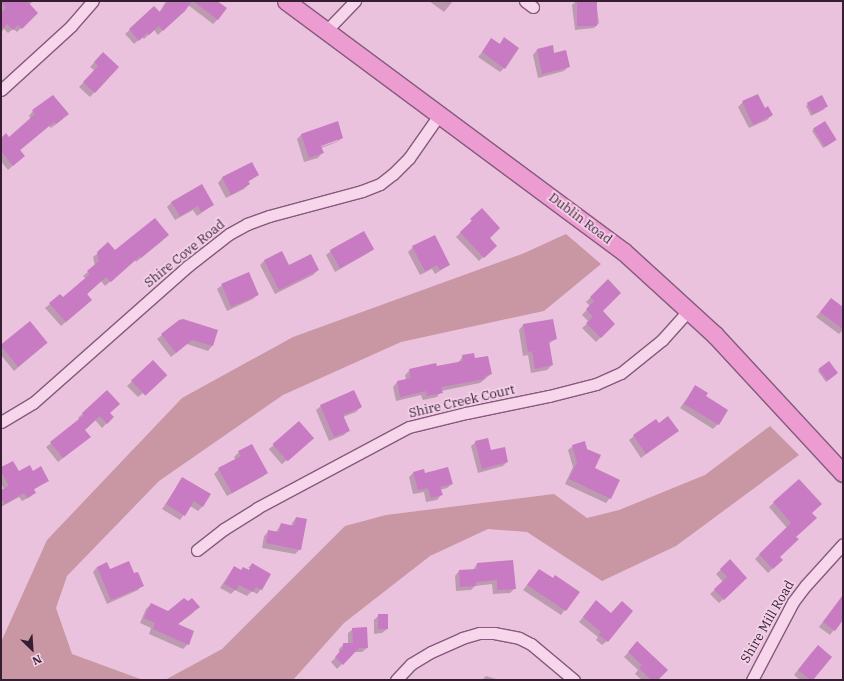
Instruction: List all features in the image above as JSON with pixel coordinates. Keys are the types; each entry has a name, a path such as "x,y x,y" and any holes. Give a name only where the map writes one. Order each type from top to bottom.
{"main road":[{"name":"Dublin Road","path":"286,1 623,251 715,335 843,472"}],"street":[{"path":"1,90 71,26 93,1"},
{"path":"326,31 355,1"},
{"name":"Shire Cove Road","path":"1,422 33,403 188,266 229,234 247,224 269,216 362,191 380,184 393,174 409,158 439,115"},
{"name":"Shire Creek Court","path":"197,550 224,529 257,508 409,428 466,413 596,384 621,373 662,340 689,310"},
{"name":"Shire Mill Road","path":"752,680 793,602 806,585 843,544"},
{"path":"396,680 411,664 431,652 462,638 494,632 519,638 541,651 574,680"}],"shaded area":[{"path":"566,234 601,264 544,311 401,342 283,395 159,481 67,576 56,608 72,654 143,680 1,680 1,642 47,540 182,398 293,337 522,254"},
{"path":"770,426 799,455 676,546 602,581 527,532 488,529 430,556 344,623 293,680 165,680 222,649 345,526 386,515 554,494 587,518 619,510 705,475"}],"building":[{"path":"1,1 27,1 38,13 22,29 18,25 13,30 7,24 1,30 1,13 6,8"},
{"path":"168,1 192,1 185,11 163,31 159,26 149,35 147,33 139,41 129,29 154,6 160,12"},
{"path":"193,1 217,1 227,8 218,20"},
{"path":"577,1 597,1 597,26 577,26"},
{"path":"504,37 519,48 505,69 482,52 491,38 500,44"},
{"path":"553,45 554,53 566,50 570,67 542,74 537,49"},
{"path":"103,52 119,67 95,93 83,82 98,66 94,62"},
{"path":"758,94 765,108 768,106 773,115 753,125 742,101"},
{"path":"53,95 69,114 56,124 54,122 20,150 25,156 13,166 1,151 1,138 6,133 9,137 35,114 32,110"},
{"path":"822,95 828,107 813,114 807,103"},
{"path":"338,121 343,138 321,146 324,153 309,158 301,134"},
{"path":"825,121 837,140 825,147 813,128"},
{"path":"252,162 259,175 248,181 250,184 231,195 222,177"},
{"path":"202,184 214,205 201,212 198,206 180,216 171,202"},
{"path":"482,208 500,228 490,238 497,246 484,258 460,232 472,221 470,219"},
{"path":"155,218 169,235 141,258 140,256 111,282 106,277 87,294 92,300 66,322 49,303 60,294 63,297 90,274 87,271 99,261 97,252 108,242 115,250"},
{"path":"364,231 374,249 340,268 330,250"},
{"path":"435,235 450,265 440,270 437,265 425,271 412,246"},
{"path":"282,251 289,265 311,254 319,270 279,290 264,260"},
{"path":"249,272 259,295 231,307 221,284"},
{"path":"608,279 621,293 603,311 615,324 601,338 586,323 593,317 586,309 594,301 590,297"},
{"path":"831,298 843,307 843,329 820,312"},
{"path":"183,319 218,330 213,346 192,340 176,353 161,334 179,320"},
{"path":"553,319 557,339 549,341 553,365 535,369 532,351 528,352 523,324"},
{"path":"30,321 48,343 18,367 1,344"},
{"path":"474,353 475,358 488,356 492,374 485,376 485,379 441,387 443,393 427,396 426,391 400,397 397,381 411,378 409,369 436,363 437,366 463,361 462,355"},
{"path":"153,360 167,375 145,396 131,380"},
{"path":"829,361 838,373 828,381 819,369"},
{"path":"695,385 708,393 706,396 728,410 719,425 684,404"},
{"path":"107,390 120,404 110,413 114,417 107,424 100,416 85,430 91,437 63,458 50,442 84,415 82,413"},
{"path":"354,390 362,407 343,415 350,431 334,437 320,405"},
{"path":"668,416 679,431 646,454 633,435 656,419 659,423"},
{"path":"299,421 314,438 288,461 273,444"},
{"path":"488,438 491,450 505,447 508,462 482,469 475,441"},
{"path":"585,441 587,449 601,455 595,468 620,480 611,499 569,479 577,462 572,445"},
{"path":"252,444 268,473 232,493 218,468 241,456 238,451"},
{"path":"13,461 19,471 30,465 33,471 41,466 49,481 34,489 36,493 27,498 24,493 5,504 1,498 1,490 9,486 1,471 1,467"},
{"path":"448,467 453,484 440,487 443,495 431,498 428,488 418,490 413,472 424,469 425,473"},
{"path":"182,477 211,494 203,507 194,501 185,516 166,504"},
{"path":"799,479 822,504 812,513 817,518 796,537 799,539 780,557 783,560 773,569 759,554 791,523 773,502"},
{"path":"296,517 307,519 301,550 266,543 268,530 279,532 281,523 294,526"},
{"path":"730,559 747,578 724,600 714,589 727,577 720,569"},
{"path":"513,560 516,589 497,590 497,580 476,582 476,586 460,587 459,570 477,569 477,563"},
{"path":"129,561 134,573 138,572 144,586 111,600 97,567 107,562 110,569"},
{"path":"252,563 271,574 262,590 256,587 253,592 239,585 236,590 224,584 234,566 241,570 243,567 249,570"},
{"path":"539,569 553,578 555,575 580,592 566,611 527,585"},
{"path":"843,595 843,620 835,631 823,622"},
{"path":"184,598 188,601 192,598 200,607 178,624 194,631 189,645 153,629 155,623 144,618 151,603 168,611"},
{"path":"596,600 611,613 622,601 633,611 608,642 599,635 601,632 583,617"},
{"path":"378,614 388,614 388,629 378,629"},
{"path":"367,627 368,648 359,648 343,665 335,657 343,648 343,643 353,643 352,628"},
{"path":"637,641 668,670 658,680 651,680 639,668 642,665 628,652"},
{"path":"818,645 832,657 813,680 810,680 798,670"}]}
